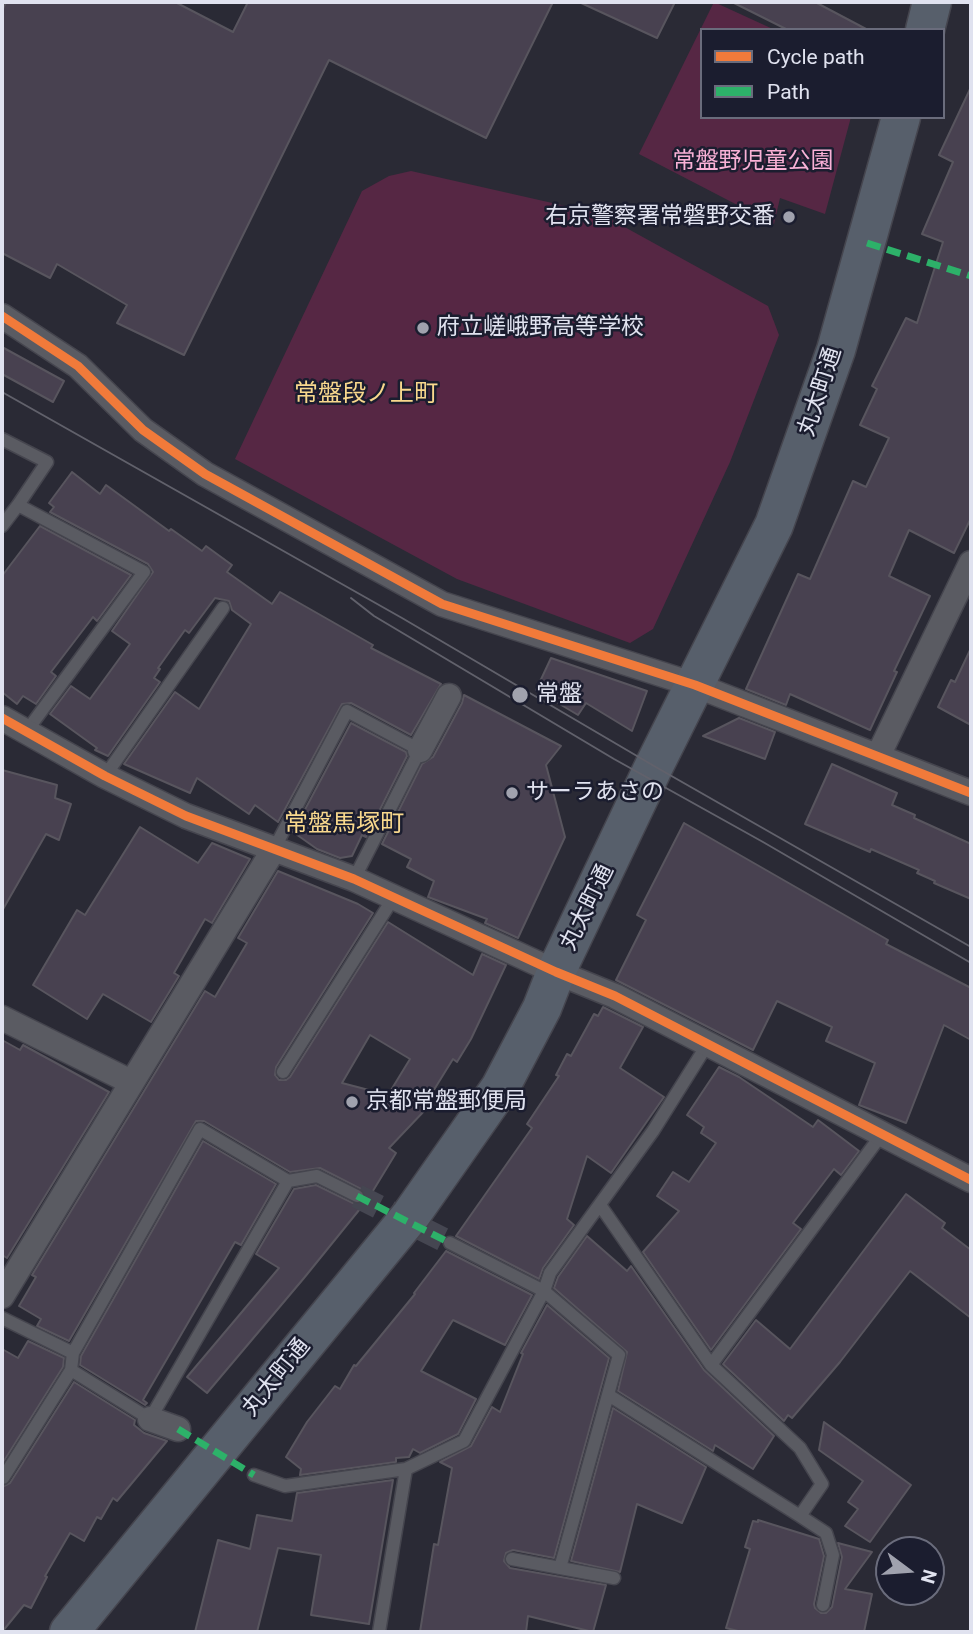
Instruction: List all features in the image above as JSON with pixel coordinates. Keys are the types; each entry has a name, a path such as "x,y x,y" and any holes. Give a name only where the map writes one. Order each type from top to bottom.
{"main road":[{"path":"926,28 932,2"},
{"name":"丸太町通","path":"69,1632 411,1215 500,1088 542,1008 556,972 774,524 836,350 900,119"}],"street":[{"path":"2,316 78,366 143,430 205,474 442,604 695,685 971,793"},
{"path":"878,756 971,563"},
{"path":"420,750 449,696"},
{"path":"2,718 105,776 186,816 354,879 556,972 615,996 971,1180"},
{"path":"2,1296 274,849"},
{"path":"2,1018 131,1082"},
{"path":"150,1419 178,1429"}],"lane":[{"path":"2,439 47,462 2,526"},
{"path":"18,505 144,572 26,732"},
{"path":"105,776 223,608"},
{"path":"274,849 347,711 420,750 354,879"},
{"path":"284,1072 394,897"},
{"path":"254,1475 285,1486 405,1469 464,1441 544,1292 550,1273 653,1131 707,1045"},
{"path":"2,1478 71,1370 73,1353 200,1129 288,1181 317,1176 357,1196"},
{"path":"711,1365 882,1134"},
{"path":"71,1370 150,1419 288,1181"},
{"path":"600,1205 711,1365 800,1448 806,1457 822,1484 800,1516"},
{"path":"450,1243 544,1292 619,1355 560,1567"},
{"path":"2,1318 73,1353"},
{"path":"610,1395 826,1533 833,1555 823,1605"},
{"path":"379,1632 405,1469"},
{"path":"512,1559 614,1578"}],"green space":[{"name":"常盤野児童公園","path":"714,2 771,28 701,28"},
{"name":"常盤野児童公園","path":"700,30 700,119 850,119 825,214 780,198 774,224 639,154"},
{"path":"411,171 601,214 768,306 779,335 730,462 653,629 630,643 457,579 235,459 362,191 389,176"}],"building":[{"path":"6,2 175,2 233,32 248,2 553,2 486,138 329,60 184,355 117,323 127,305 57,264 50,278 2,253 2,11"},
{"path":"579,2 675,2 657,38"},
{"path":"732,2 815,2 864,28 784,28"},
{"path":"971,87 971,518 954,553 909,530 889,576 930,596 894,671 897,672 870,730 790,694 786,705 746,689 798,574 810,579 853,481 866,487 889,438 860,425 877,389 872,386 906,318 917,323 943,242 922,234 953,162 939,155"},
{"path":"2,347 64,381 53,402 2,374"},
{"path":"72,472 100,494 106,485 169,531 171,529 202,551 206,546 232,565 227,572 272,604 280,592 373,645 371,648 441,684 411,735 351,703 342,704 278,822 255,805 249,814 197,778 190,793 124,764 175,692 199,709 251,624 232,610 229,601 215,598 189,633 185,630 158,668 160,669 154,678 160,682 108,756 95,750 97,748 50,714 71,686 90,699 130,644 112,631 153,572 148,564 50,512 54,507 49,503"},
{"path":"40,526 131,575 97,621 93,617 51,672 56,676 36,704 23,696 17,704 2,692 2,576"},
{"path":"971,648 971,725 938,707 951,680 955,682"},
{"path":"551,658 647,691 632,731 586,703 578,715 536,690"},
{"path":"464,695 561,746 546,765 565,837 518,938 485,923 487,919 428,897 434,881 407,867 411,859 382,844 422,764 433,757"},
{"path":"739,718 775,732 765,759 703,736"},
{"path":"351,723 406,752 407,756 366,837 362,835 352,856 340,858 317,849 293,832"},
{"path":"832,764 897,793 892,805 971,844 971,899 934,883 935,881 917,873 919,870 805,824"},
{"path":"2,770 57,785 55,798 71,804 59,840 46,834 2,911"},
{"path":"684,823 888,940 886,944 971,988 971,1040 944,1025 906,1123 859,1105 875,1063 826,1041 832,1027 777,1001 753,1050 616,980 646,920 637,915"},
{"path":"140,827 198,863 212,843 250,859 212,923 205,919 174,973 179,976 151,1022 103,994 87,1019 33,985 77,910 85,915"},
{"path":"278,871 358,904 373,913 276,1067 275,1075 279,1080 290,1077 388,922 473,975 482,954 506,965 471,1039 457,1062 453,1059 424,1106 427,1108 389,1148 396,1153 368,1199 207,1393 187,1377 279,1268 256,1254 294,1189 316,1185 357,1205 366,1195 361,1189 320,1168 290,1172 204,1121 196,1121 69,1341 37,1326 41,1319 19,1306 36,1277 32,1275 205,991 215,997 247,943 238,938","holes":["370,1035 410,1059 388,1095 342,1083"]},
{"path":"603,1007 643,1027 620,1068 664,1097 611,1173 587,1156 567,1219 574,1225 543,1268 539,1279 456,1236 532,1128 527,1124 559,1076 556,1075 567,1054 571,1056 594,1014 598,1016"},
{"path":"2,1040 20,1050 23,1045 109,1092 7,1258 2,1255"},
{"path":"719,1067 739,1077 813,1127 818,1120 859,1151 841,1175 834,1169 793,1223 801,1229 711,1350 643,1252 679,1211 657,1196 673,1172 689,1182 716,1143 701,1133 704,1127 687,1115"},
{"path":"203,1141 276,1184 241,1245 235,1242 143,1400 147,1403 145,1405 80,1365 81,1356"},
{"path":"906,1194 945,1223 942,1228 971,1250 971,1318 910,1271 840,1362 792,1418 788,1415 784,1421 723,1364 756,1320 790,1349"},
{"path":"587,1236 627,1271 631,1266 704,1370 774,1436 753,1469 715,1445 713,1451 618,1391 627,1352 554,1288 558,1277"},
{"path":"446,1251 532,1295 505,1345 453,1320 421,1371 476,1399 458,1434 420,1453 413,1449 409,1457 396,1458 396,1462 300,1475 301,1469 286,1457 307,1422 335,1386 340,1389 354,1365 356,1366 415,1294"},
{"path":"547,1305 609,1358 554,1558 513,1550 506,1553 504,1561 510,1568 606,1585 593,1632 528,1616 526,1632 420,1632 434,1544 438,1545 452,1468 440,1462 471,1446 492,1407 500,1412 523,1354 521,1353"},
{"path":"28,1341 64,1358 63,1367 2,1464 2,1349 18,1358"},
{"path":"74,1382 135,1420 134,1425 144,1433 167,1441 117,1501 113,1498 101,1519 97,1517 84,1541 70,1533 45,1576 47,1577 31,1608 24,1605 2,1632 2,1487 10,1483"},
{"path":"613,1408 706,1467 682,1523 637,1504 620,1572 571,1561"},
{"path":"824,1422 911,1485 870,1542 845,1526 858,1509 848,1502 863,1481 819,1450"},
{"path":"393,1480 369,1624 311,1615 321,1555 278,1548 257,1632 195,1632 218,1540 250,1549 257,1515 292,1521 297,1493"},
{"path":"758,1520 819,1539 824,1556 814,1604 821,1613 826,1613 832,1607 842,1557 838,1543 872,1552 845,1589 872,1594 864,1632 742,1632 726,1628 750,1549 745,1547 753,1521"}],"tunnel":[{"path":"357,1196 450,1243"}],"tram line":[{"path":"2,392 402,618 971,947"},
{"path":"351,598 374,616 614,759 971,963"}],"marked path":[{"path":"867,243 971,276"},
{"path":"357,1196 450,1243"},
{"path":"178,1429 254,1475"}],"cycle path":[{"path":"2,316 78,366 143,430 205,474 442,604 695,685 971,793"},
{"path":"2,718 105,776 186,816 354,879 556,972 615,996 971,1180"}],"place":[{"name":"右京警察署常磐野交番","path":"789,217"},
{"name":"府立嵯峨野高等学校","path":"423,328"},
{"name":"常盤","path":"520,695"},
{"name":"サーラあさの","path":"512,793"},
{"name":"京都常盤郵便局","path":"352,1102"}],"district":[{"name":"常盤段ノ上町","path":"366,395"},
{"name":"常盤馬塚町","path":"344,825"}]}
